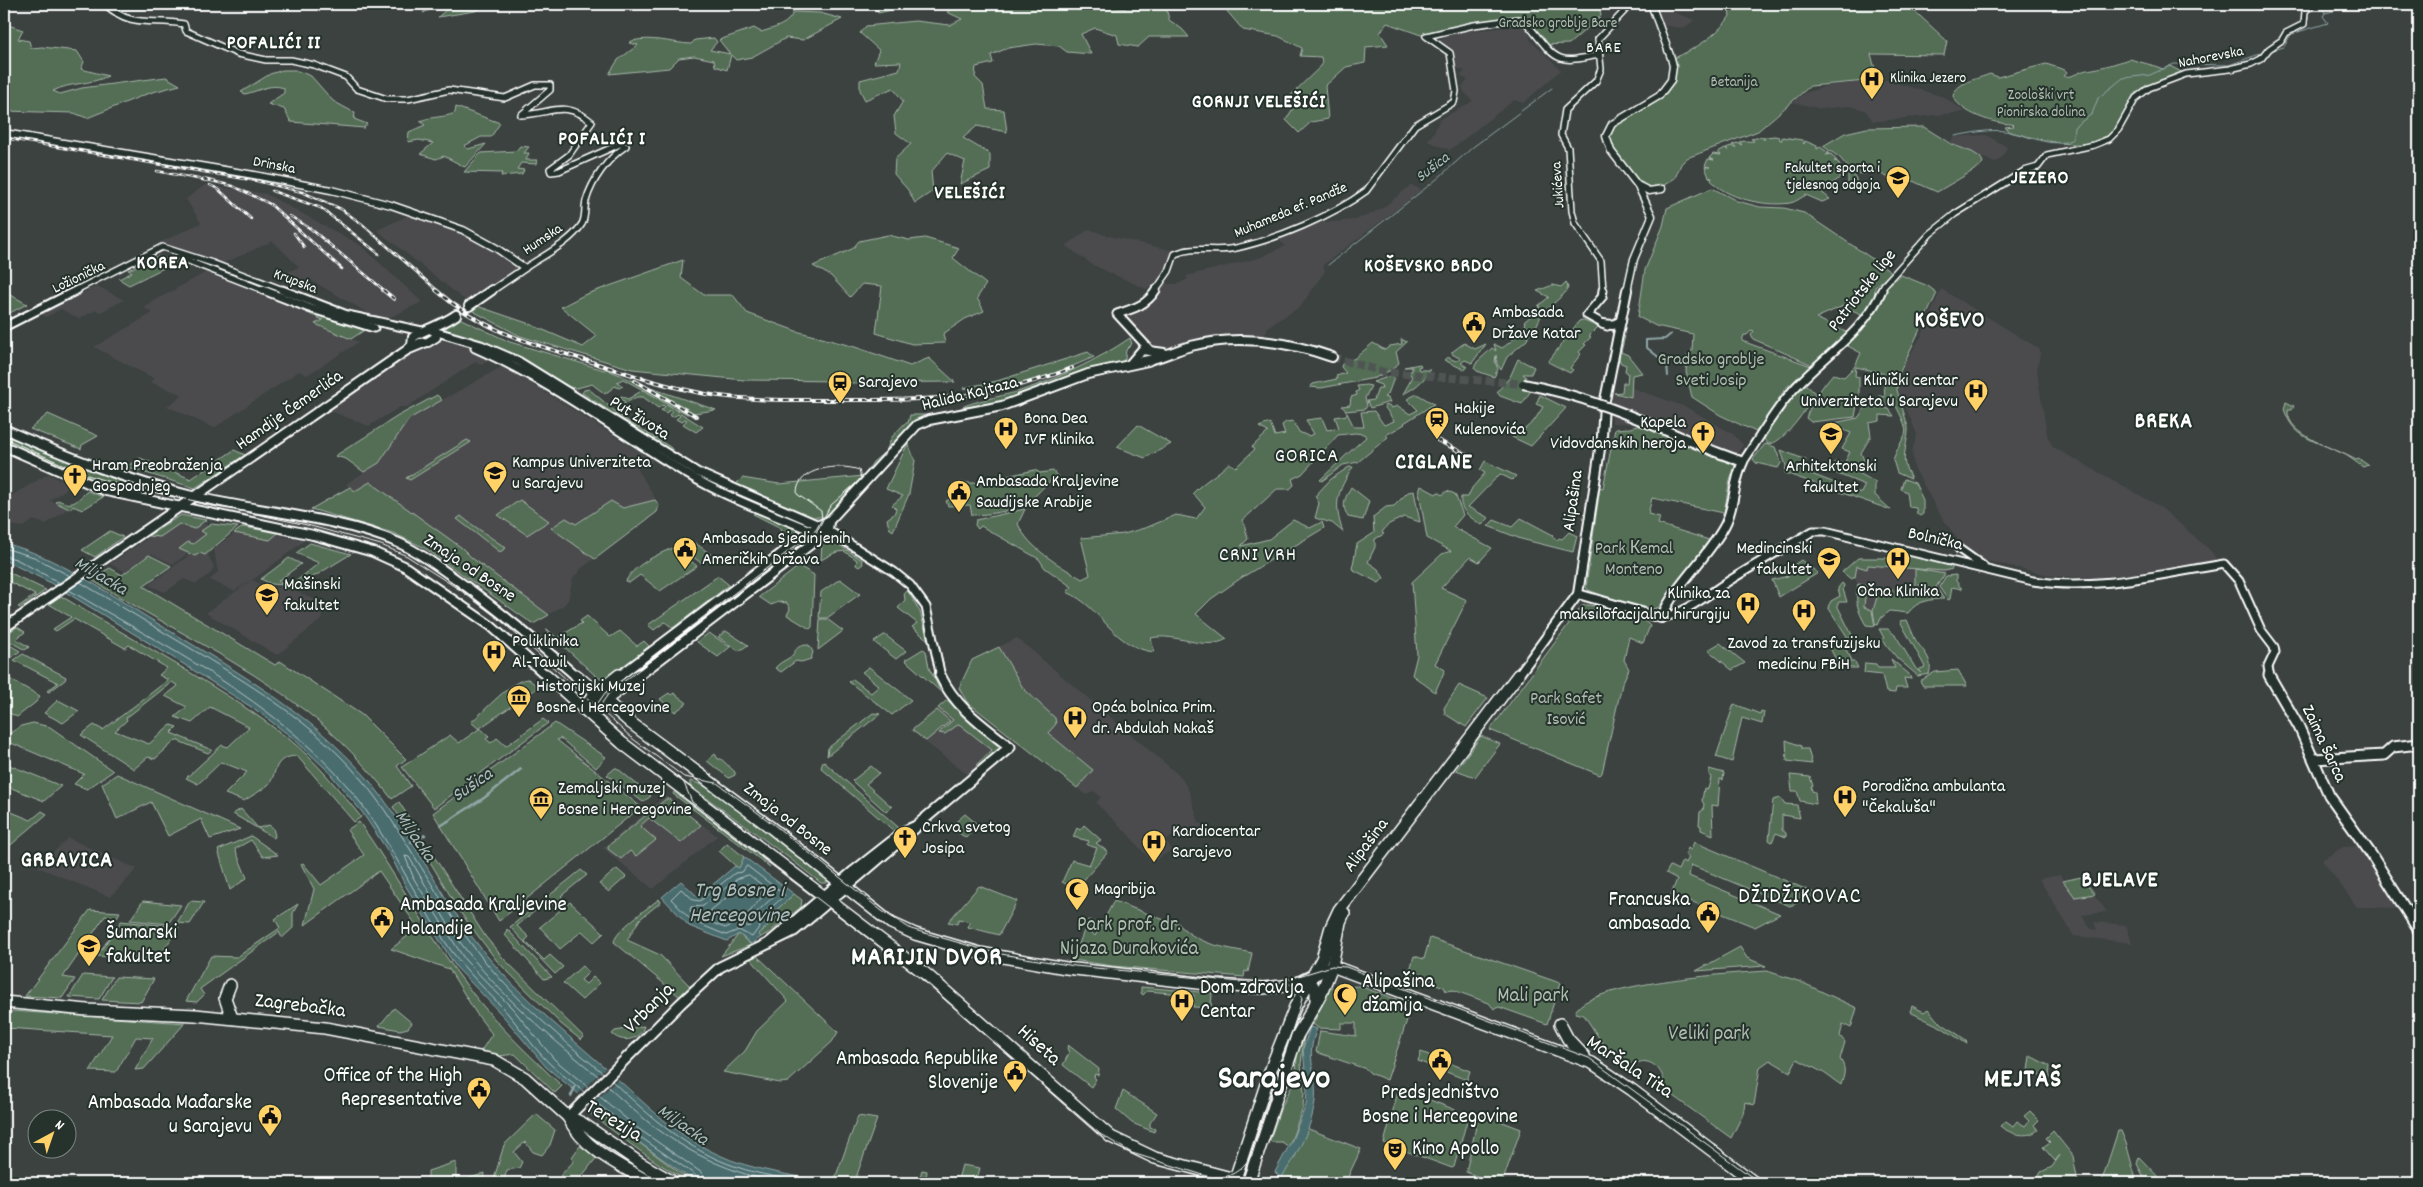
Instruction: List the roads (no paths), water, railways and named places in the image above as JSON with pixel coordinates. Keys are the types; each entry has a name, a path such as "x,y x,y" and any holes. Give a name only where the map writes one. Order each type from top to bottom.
{"main road":[{"path":"1651,4 1671,58 1673,66 1671,80 1660,96 1612,124 1606,136 1611,151 1638,186 1651,210"},
{"name":"Drinska","path":"4,133 254,175 331,190 391,205 463,230 496,248 524,268"},
{"path":"1638,186 1649,191 1662,189"},
{"path":"1651,210 1651,202 1656,196"},
{"name":"Alipašina","path":"1322,959 1331,927 1339,910 1352,896 1474,736 1578,594 1602,436 1604,405 1634,260 1651,222 1651,210"},
{"path":"469,306 524,268"},
{"path":"407,350 415,335 431,331 456,315"},
{"path":"1602,324 1613,325 1621,321"},
{"path":"413,340 428,342 436,337 431,331"},
{"name":"Halida Kajtaza","path":"583,709 597,706 605,701 828,530 906,435 920,423 1002,406 1088,374 1126,366 1151,356 1211,342 1269,341 1297,345 1332,357"},
{"name":"Hamdije Čemerlića","path":"4,628 407,350 428,342"},
{"path":"1143,346 1151,356 1137,358 1137,354 1143,346"},
{"name":"Halida Kajtaza","path":"1126,366 1137,358"},
{"path":"1523,384 1553,388 1589,398 1743,462"},
{"name":"Zmaja od Bosne","path":"4,429 100,471 196,497 342,526 408,548 497,608 605,701 843,885"},
{"name":"Zmaja od Bosne","path":"4,446 94,487 180,508 296,531 365,549 393,560 491,626 632,751 827,898"},
{"name":"Patriotske lige","path":"1661,618 1668,603 1723,528 1730,513 1743,462"},
{"name":"Halida Kajtaza","path":"583,709 596,692 816,528 828,530"},
{"path":"1578,594 1661,618"},
{"path":"843,885 901,929 923,937 980,953 1094,972 1263,988 1292,984 1309,979 1332,966"},
{"name":"Alipašina","path":"1332,966 1340,922 1352,896"},
{"name":"Hiseta","path":"827,898 927,976 1111,1137 1140,1152 1234,1181 1249,1183"},
{"path":"1234,1181 1274,1060 1294,1007 1322,959"},
{"path":"1249,1183 1297,1036 1316,1002 1332,966"},
{"name":"Maršala Tita","path":"1332,966 1353,972 1592,1063 1632,1090 1755,1183"},
{"path":"1309,979 1316,991 1316,1002"},
{"path":"230,985 225,998 232,1018"},
{"name":"Zagrebačka","path":"4,1002 87,1010 232,1018 326,1028 494,1060 526,1077 568,1117"},
{"path":"1560,1024 1568,1039 1592,1063"},
{"name":"Terezija","path":"568,1117 570,1124 588,1142 650,1183"},
{"name":"Terezija","path":"568,1117 581,1122 627,1154 675,1183"},
{"path":"1242,1157 1247,1165 1249,1183"}],"street":[{"name":"Humska","path":"105,4 113,13 136,24 182,24 186,31 223,49 266,60 298,61 331,70 346,77 358,89 387,99 416,98 449,90 505,98 535,85 547,84 551,88 521,115 555,108 567,108 574,110 592,122 570,153 550,169 551,172 559,171 620,144 626,146 613,155 597,178 586,201 584,221 576,234 524,268"},
{"name":"Jukićeva","path":"1619,331 1602,324 1586,314 1602,297 1604,284 1601,261 1575,223 1572,211 1572,171 1568,148 1561,135 1565,110 1600,75 1598,40 1631,4"},
{"name":"Nahorevska","path":"2003,184 2024,171 2038,166 2049,154 2075,150 2108,140 2117,132 2134,99 2170,79 2190,73 2256,62 2284,40 2288,32 2303,25 2306,21 2305,11 2313,4"},
{"name":"Muhameda ef. Pandže","path":"1143,346 1117,314 1138,307 1151,298 1169,271 1175,254 1184,250 1216,251 1238,248 1355,199 1376,180 1392,160 1406,136 1420,122 1449,106 1457,96 1450,53 1427,38 1428,35 1474,25 1519,19 1525,20 1541,45 1557,59 1578,60 1599,56"},
{"name":"Patriotske lige","path":"1743,462 1793,390 1852,335 1878,300 1884,285 1930,234 1955,214 2003,184"},
{"name":"Ložionička","path":"4,328 162,249"},
{"name":"Krupska","path":"162,249 212,263 347,315 409,330 431,331"},
{"name":"Krupska","path":"162,249 309,308 355,323 406,335 413,340"},
{"name":"Put života","path":"431,331 481,345 518,361 697,472 816,528"},
{"name":"Put života","path":"428,342 444,340 502,359 689,475 720,491 816,528 828,530 893,572 915,590 929,615 934,633 934,657 947,690 961,708 1010,747"},
{"name":"Bolnička","path":"1661,618 1674,615 1704,599 1730,580 1813,531 1825,531 2036,582 2068,585 2101,583 2224,564"},
{"path":"1960,549 1992,570"},
{"name":"Zaima Šarca","path":"2224,564 2239,581 2261,630 2274,647 2268,673 2314,758 2330,795 2371,854 2419,931"},
{"path":"2314,758 2384,755 2394,747 2419,744"},
{"name":"Vrbanja","path":"568,1117 680,1004 720,967 738,956 769,943 909,835 916,826 1010,747"}],"water":[{"name":"Miljacka","path":"4,543 43,557 80,576 266,691 319,731 368,779 383,798 458,918 501,972 550,1020 670,1125 700,1146 730,1160 759,1169 832,1183 704,1183 694,1181 630,1136 546,1067 504,1017 456,967 405,885 391,856 362,812 326,769 294,739 256,710 49,582 4,560"},
{"name":"Trg Bosne i Hercegovine","path":"744,857 794,894 764,921 768,926 758,934 761,937 751,944 739,934 727,941 689,926 662,897 681,881 698,897 735,866 739,868"},
{"path":"1310,1027 1317,1029 1313,1039 1311,1057 1315,1082 1315,1101 1311,1121 1303,1141 1281,1178 1275,1172 1292,1140 1306,1105 1307,1091 1303,1049"}],"waterway":[{"path":"2322,4 2325,13"},
{"path":"2325,13 2362,4 2419,6"},
{"path":"2270,51 2284,47 2291,34 2328,23 2323,16 2325,13"},
{"path":"1955,136 2005,131 2048,142 2065,142 2073,139 2074,127 2092,114 2098,98 2123,78 2150,75 2174,64 2229,65 2265,52"},
{"name":"Sušica","path":"1328,265 1437,179 1473,147 1552,88"},
{"path":"1668,376 1667,364 1646,347 1646,340 1665,339 1671,334"},
{"name":"Sušica","path":"442,825 484,798 521,769"},
{"name":"Sušica","path":"411,842 425,835"},
{"path":"571,1096 575,1087"}],"tunnel":[{"path":"456,315 469,306"},
{"path":"1332,357 1384,372 1523,384"}],"tram line":[{"path":"4,438 84,474 120,485 307,525 381,545 407,556 460,590 499,619 599,708"},
{"path":"599,708 598,703 605,693 816,530 822,519 821,511 797,494 799,485 804,478 820,469 831,467 859,470 861,479 830,506 816,533 609,693 602,703 604,713"},
{"path":"599,708 633,739 684,777 717,783 773,824 882,911 911,929 995,953 1075,966 1251,983 1285,982 1296,987 1302,998 1301,1003 1252,1155 1234,1173 1224,1177 1213,1178"},
{"path":"678,777 684,783 692,802 914,973 1100,1134 1132,1153 1213,1178"},
{"path":"1282,981 1332,966 1346,967 1589,1058 1760,1183"}],"railway":[{"path":"4,138 257,181 302,192 341,209 362,224 438,291"},
{"path":"157,171 208,181"},
{"path":"203,179 233,186 270,204 342,269"},
{"path":"210,185 218,189 251,219"},
{"path":"272,191 321,208 379,254"},
{"path":"290,216 311,229 385,291"},
{"path":"294,233 304,247"},
{"path":"383,290 394,299"},
{"path":"436,290 453,304 487,325 523,340 659,383 690,391 722,396 805,400 929,399 984,393 1012,387 1072,368"},
{"path":"635,381 696,416"},
{"path":"1437,440 1467,455"}],"place":[{"name":"Klinika Jezero","path":"1872,100"},
{"name":"Fakultet sporta i tjelesnog odgoja","path":"1898,199"},
{"name":"Ambasada Države Katar","path":"1474,344"},
{"name":"Sarajevo","path":"840,404"},
{"name":"Klinički centar Univerziteta u Sarajevu","path":"1976,412"},
{"name":"Hakije Kulenovića","path":"1437,440"},
{"name":"Bona Dea IVF Klinika","path":"1006,450"},
{"name":"Kapela Vidovdanskih heroja","path":"1703,454"},
{"name":"Arhitektonski fakultet","path":"1831,455"},
{"name":"Kampus Univerziteta u Sarajevu","path":"495,494"},
{"name":"Hram Preobraženja Gospodnjeg","path":"75,497"},
{"name":"Ambasada Kraljevine Saudijske Arabije","path":"959,513"},
{"name":"Ambasada Sjedinjenih Američkih Država","path":"685,570"},
{"name":"Medincinski fakultet","path":"1829,580"},
{"name":"Očna Klinika","path":"1898,580"},
{"name":"Mašinski fakultet","path":"267,616"},
{"name":"Klinika za maksilofacijalnu hirurgiju","path":"1748,625"},
{"name":"Zavod za transfuzijsku medicinu FBiH","path":"1804,632"},
{"name":"Poliklinika Al-Tawil","path":"494,673"},
{"name":"Historijski Muzej Bosne i Hercegovine","path":"519,718"},
{"name":"Opća bolnica Prim. dr. Abdulah Nakaš","path":"1075,739"},
{"name":"Porodična ambulanta \"Čekaluša\"","path":"1845,818"},
{"name":"Zemaljski muzej Bosne i Hercegovine","path":"541,820"},
{"name":"Crkva svetog Josipa","path":"905,859"},
{"name":"Kardiocentar Sarajevo","path":"1154,863"},
{"name":"Magribija","path":"1077,911"},
{"name":"Francuska ambasada","path":"1708,934"},
{"name":"Ambasada Kraljevine Holandije","path":"382,939"},
{"name":"Šumarski fakultet","path":"89,967"},
{"name":"Alipašina džamija","path":"1345,1016"},
{"name":"Dom zdravlja Centar","path":"1182,1022"},
{"name":"Predsjedništvo Bosne i Hercegovine","path":"1440,1081"},
{"name":"Ambasada Republike Slovenije","path":"1015,1093"},
{"name":"Office of the High Representative","path":"479,1110"},
{"name":"Ambasada Mađarske u Sarajevu","path":"270,1137"},
{"name":"Kino Apollo","path":"1395,1171"}],"district":[{"name":"POFALIĆI II","path":"274,44"},
{"name":"BARE","path":"1604,48"},
{"name":"GORNJI VELEŠIĆI","path":"1259,103"},
{"name":"POFALIĆI I","path":"602,140"},
{"name":"JEZERO","path":"2040,179"},
{"name":"VELEŠIĆI","path":"970,194"},
{"name":"KOREA","path":"163,264"},
{"name":"KOŠEVSKO BRDO","path":"1429,267"},
{"name":"KOŠEVO","path":"1950,321"},
{"name":"BREKA","path":"2164,422"},
{"name":"GORICA","path":"1307,457"},
{"name":"CIGLANE","path":"1434,463"},
{"name":"CRNI VRH","path":"1258,556"},
{"name":"GRBAVICA","path":"67,861"},
{"name":"BJELAVE","path":"2120,881"},
{"name":"DŽIDŽIKOVAC","path":"1800,897"},
{"name":"MARIJIN DVOR","path":"927,958"},
{"name":"Sarajevo","path":"1274,1080"},
{"name":"MEJTAŠ","path":"2023,1080"}],"park label":[{"name":"Gradsko groblje Bare","path":"1558,24"},
{"name":"Betanija","path":"1734,83"},
{"name":"Zoološki vrt Pionirska dolina","path":"2041,104"},
{"name":"Gradsko groblje Sveti Josip","path":"1711,370"},
{"name":"Park Кemal Monteno","path":"1634,559"},
{"name":"Park Safet Isović","path":"1566,710"},
{"name":"Park prof. dr. Nijaza Durakovića","path":"1129,938"},
{"name":"Mali park","path":"1533,997"},
{"name":"Veliki park","path":"1709,1035"}]}
